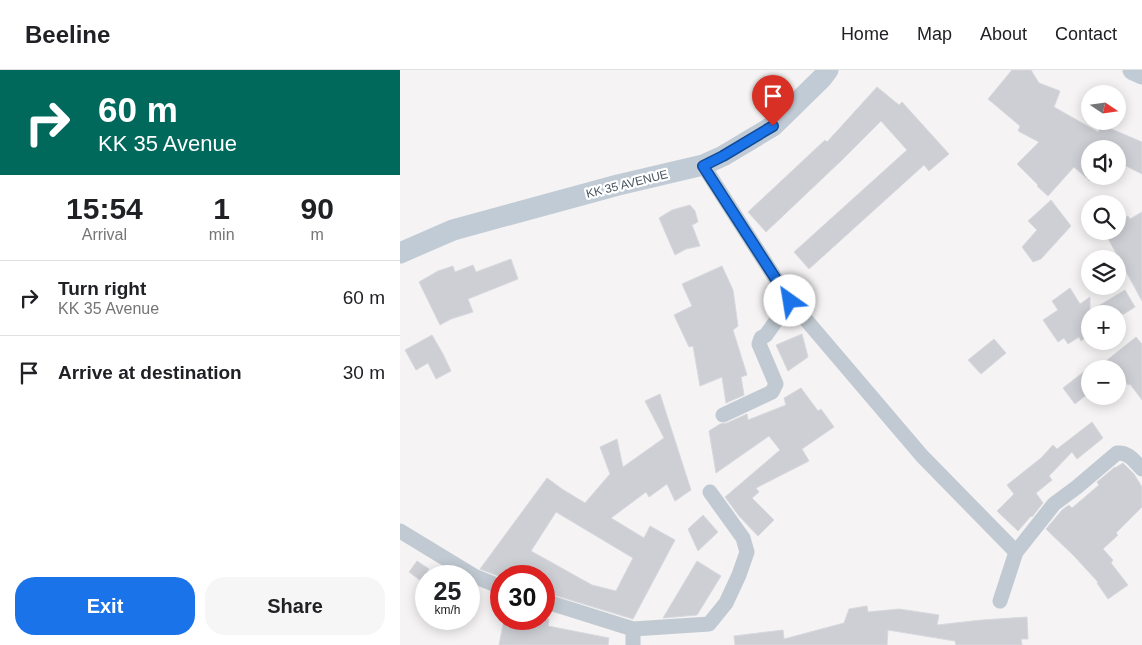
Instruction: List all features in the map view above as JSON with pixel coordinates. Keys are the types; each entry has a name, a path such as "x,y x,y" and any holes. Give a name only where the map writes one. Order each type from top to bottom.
{"main road":[{"name":"KK 35 AVENUE","path":"400,252 453,230 618,185 703,166 773,126 828,70"},
{"path":"1133,70 1142,74"}],"street":[{"path":"703,166 790,301 922,456 1016,552"},
{"path":"723,415 772,392 776,384 759,344 761,338 790,301"},
{"path":"1000,601 1016,552 1054,504 1117,453 1124,452 1129,455 1142,469"},
{"path":"555,604 632,629 709,624 726,603 747,552 743,538 710,492"},
{"path":"400,531 474,576 490,583"},
{"path":"632,629 633,645"}],"building":[{"path":"1012,70 1031,70 1039,83 1060,91 1054,107 1081,122 1081,130 1094,130 1098,132 1099,130 1114,130 1142,142 1142,174 1126,166 1126,140 1081,140 1081,173 1074,167 1048,196 1017,164 1039,142 1018,131 1020,126 988,99"},
{"path":"877,87 899,105 902,102 949,154 929,171 924,165 809,269 794,252 907,150 881,121 766,232 748,212 825,140 827,142"},
{"path":"1051,200 1071,226 1041,259 1033,262 1022,247 1037,230 1028,221"},
{"path":"690,205 695,211 698,222 692,225 700,246 686,249 675,255 659,218 672,210"},
{"path":"1142,212 1142,301 1126,272 1126,250 1114,250 1109,240 1126,240 1126,217 1128,216 1130,219"},
{"path":"511,259 518,279 468,299 473,312 451,319 440,325 419,282 438,271 453,266 455,272 473,265 476,272"},
{"path":"722,266 733,290 738,326 733,330 747,375 741,377 744,395 726,403 722,377 700,386 693,346 689,347 674,315 692,306 682,284"},
{"path":"1070,288 1080,304 1090,297 1090,305 1081,305 1081,341 1079,337 1068,344 1064,338 1058,342 1043,320 1058,310 1052,301"},
{"path":"1126,292 1135,307 1126,313 1126,305 1100,305 1117,295 1126,295"},
{"path":"802,334 808,357 788,371 776,345"},
{"path":"432,335 451,371 436,379 428,363 416,370 405,350"},
{"path":"1136,337 1142,344 1142,400 1130,384 1128,385 1126,382 1126,360 1107,360 1120,350 1126,350 1126,345"},
{"path":"994,339 1006,353 981,374 968,360"},
{"path":"1081,374 1081,399 1075,404 1063,388"},
{"path":"801,388 818,411 821,409 834,427 802,449 809,461 756,488 759,492 752,498 774,520 758,536 739,516 725,497 780,450 769,436 716,473 709,431 720,424 747,414 748,420 786,405 784,398"},
{"path":"660,394 691,490 675,501 667,484 649,497 646,492 611,518 644,538 650,526 675,540 633,619 555,595 555,565 490,565 490,573 480,569 547,478 585,503 610,474 600,447 617,439 623,467 664,438 645,401","holes":["556,512 633,558 616,591 592,585 531,551"]},
{"path":"1092,422 1103,438 1077,459 1072,452 1049,476 1052,480 1036,493 1043,503 1018,531 997,511 1014,494 1007,485 1041,458 1053,445 1057,449"},
{"path":"1123,463 1134,474 1142,487 1142,507 1103,549 1113,560 1111,563 1128,585 1108,599 1098,582 1046,529 1062,510 1069,505 1072,508 1099,485 1097,482"},
{"path":"703,515 718,532 698,551 688,529"},
{"path":"417,561 423,565 415,565 415,576 409,572"},
{"path":"697,561 721,576 697,615 663,618"},
{"path":"867,606 868,612 899,609 939,615 937,625 1027,617 1028,639 1021,639 1022,645 956,645 955,641 888,630 887,645 735,645 734,636 783,630 784,639 844,623 849,609"},
{"path":"555,627 609,638 608,645 499,645 502,630 555,630"}],"route":[{"path":"773,126 703,166 790,301"}]}
